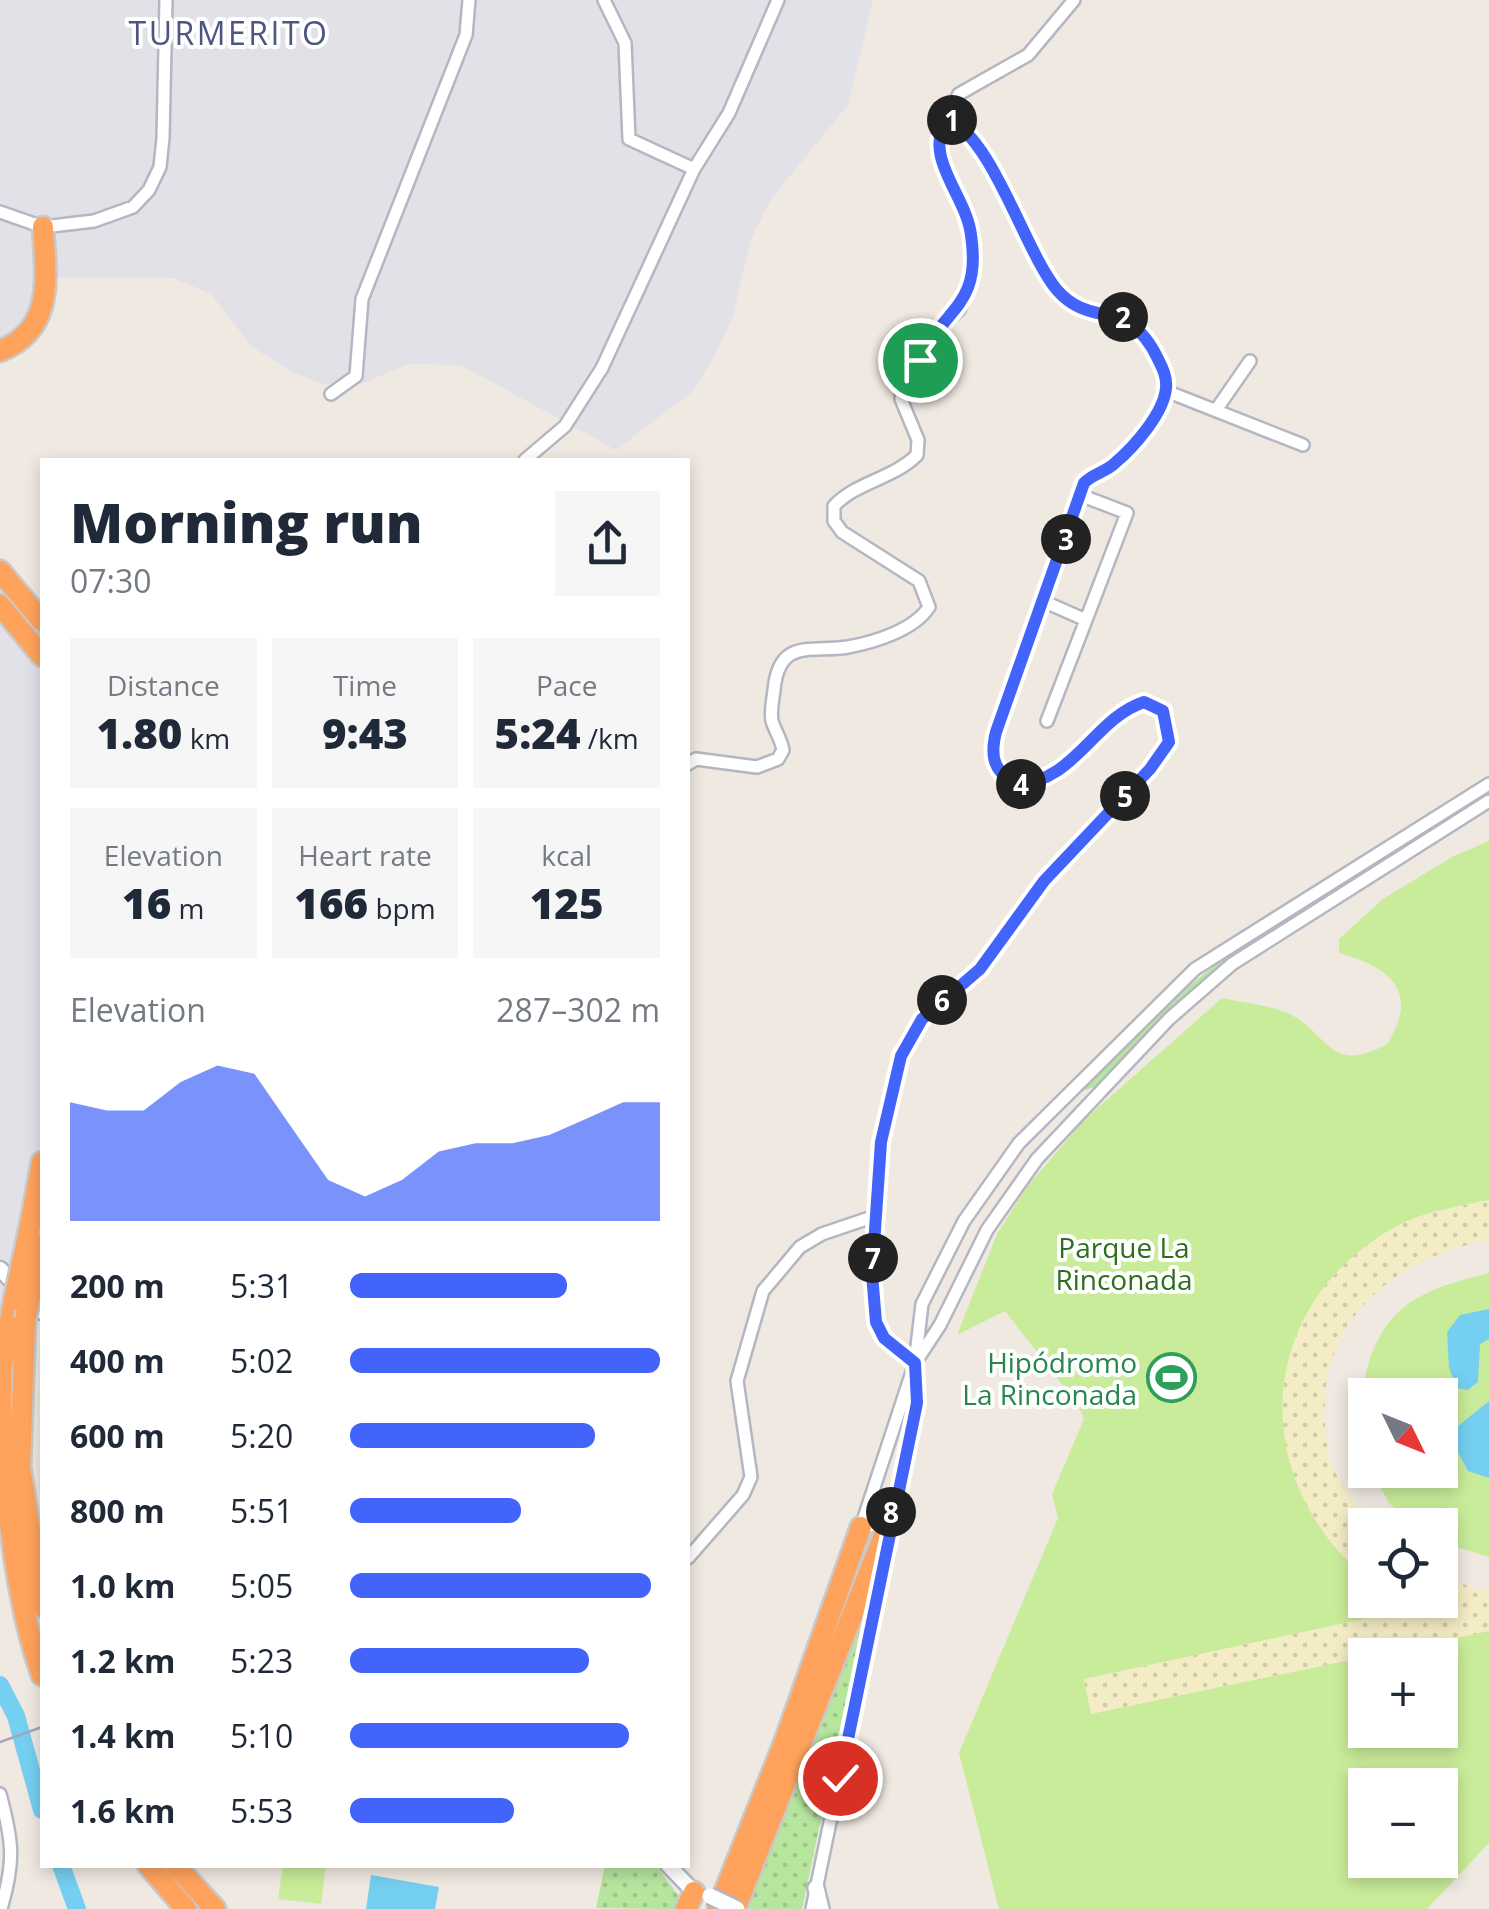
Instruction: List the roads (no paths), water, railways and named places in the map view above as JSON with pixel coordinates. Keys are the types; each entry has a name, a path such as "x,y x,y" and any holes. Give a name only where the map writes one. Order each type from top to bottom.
{"highway":[{"path":"0,350 32,331 41,315 46,284 43,227"},
{"path":"0,559 40,603"},
{"path":"6,578 40,619"},
{"path":"0,605 40,654"},
{"path":"40,1192 34,1316 20,1467 40,1593"},
{"path":"37,1237 14,1300 0,1378 4,1469 27,1634 40,1670"},
{"path":"736,1909 889,1523"},
{"path":"704,1903 786,1741 861,1526"},
{"path":"151,1868 186,1909"},
{"path":"178,1868 215,1909"}],"main road":[{"path":"816,1888 821,1909"},
{"path":"704,1903 736,1909"}],"street":[{"path":"0,212 43,227 94,221 133,207 149,190 160,168 163,138 166,0"},
{"path":"332,394 356,376 362,299 466,35 469,0"},
{"path":"604,0 625,43 629,139 694,169"},
{"path":"527,458 565,426 602,368 694,169 730,113 778,0"},
{"path":"690,763 696,759 756,766 778,759 783,750 772,708 776,673 782,663 807,646 847,647 906,628 922,618 929,607 919,581 842,532 834,521 834,506 844,494 906,466 917,456 918,440 901,399 903,381 929,338 968,295 972,234 938,149 938,132 970,84 1007,71 1028,56 1074,0"},
{"path":"915,1363 884,1338 876,1322 872,1274 890,1091 911,1034 935,1006 980,969 1044,881 1150,769 1169,742 1163,711 1144,702 1128,709 1073,760 1044,778 1015,784 996,768 992,750 996,732 1080,495 1088,478 1116,463 1152,419 1166,391 1165,373 1136,325 1123,317 1085,310 1056,288 1015,210 967,134 947,118"},
{"path":"1216,410 1250,361"},
{"path":"1166,391 1303,446"},
{"path":"1047,721 1127,513 1080,495"},
{"path":"1044,602 1086,620"},
{"path":"812,1909 887,1558 889,1523 917,1403 915,1363 922,1304 964,1221 1019,1143 1128,1030 1210,958 1489,784"},
{"path":"889,1523 861,1526 915,1363 940,1324 987,1230 1037,1159 1170,1020 1263,943 1489,800"},
{"path":"690,1556 744,1495 752,1477 737,1381 763,1290 800,1247 822,1234 875,1216"},
{"path":"0,1269 34,1316"},
{"path":"0,1794 13,1842 12,1871 1,1909"},
{"path":"671,1868 704,1903"}],"water":[{"path":"1489,1309 1489,1339 1480,1344 1478,1382 1468,1390 1458,1388 1458,1378 1453,1378 1449,1368 1447,1332 1460,1315"},
{"path":"1489,1401 1489,1478 1468,1471 1458,1452 1458,1426"},
{"path":"371,1875 439,1887 435,1909 366,1909"}],"waterway":[{"path":"0,1685 16,1716 40,1803"},
{"path":"62,1868 77,1909"}],"railway":[{"path":"0,1742 40,1728"}],"place":[{"name":"Hipódromo La Rinconada","path":"1172,1378"}],"district":[{"name":"TURMERITO","path":"229,32"}],"park label":[{"name":"Parque La Rinconada","path":"1124,1263"}]}
